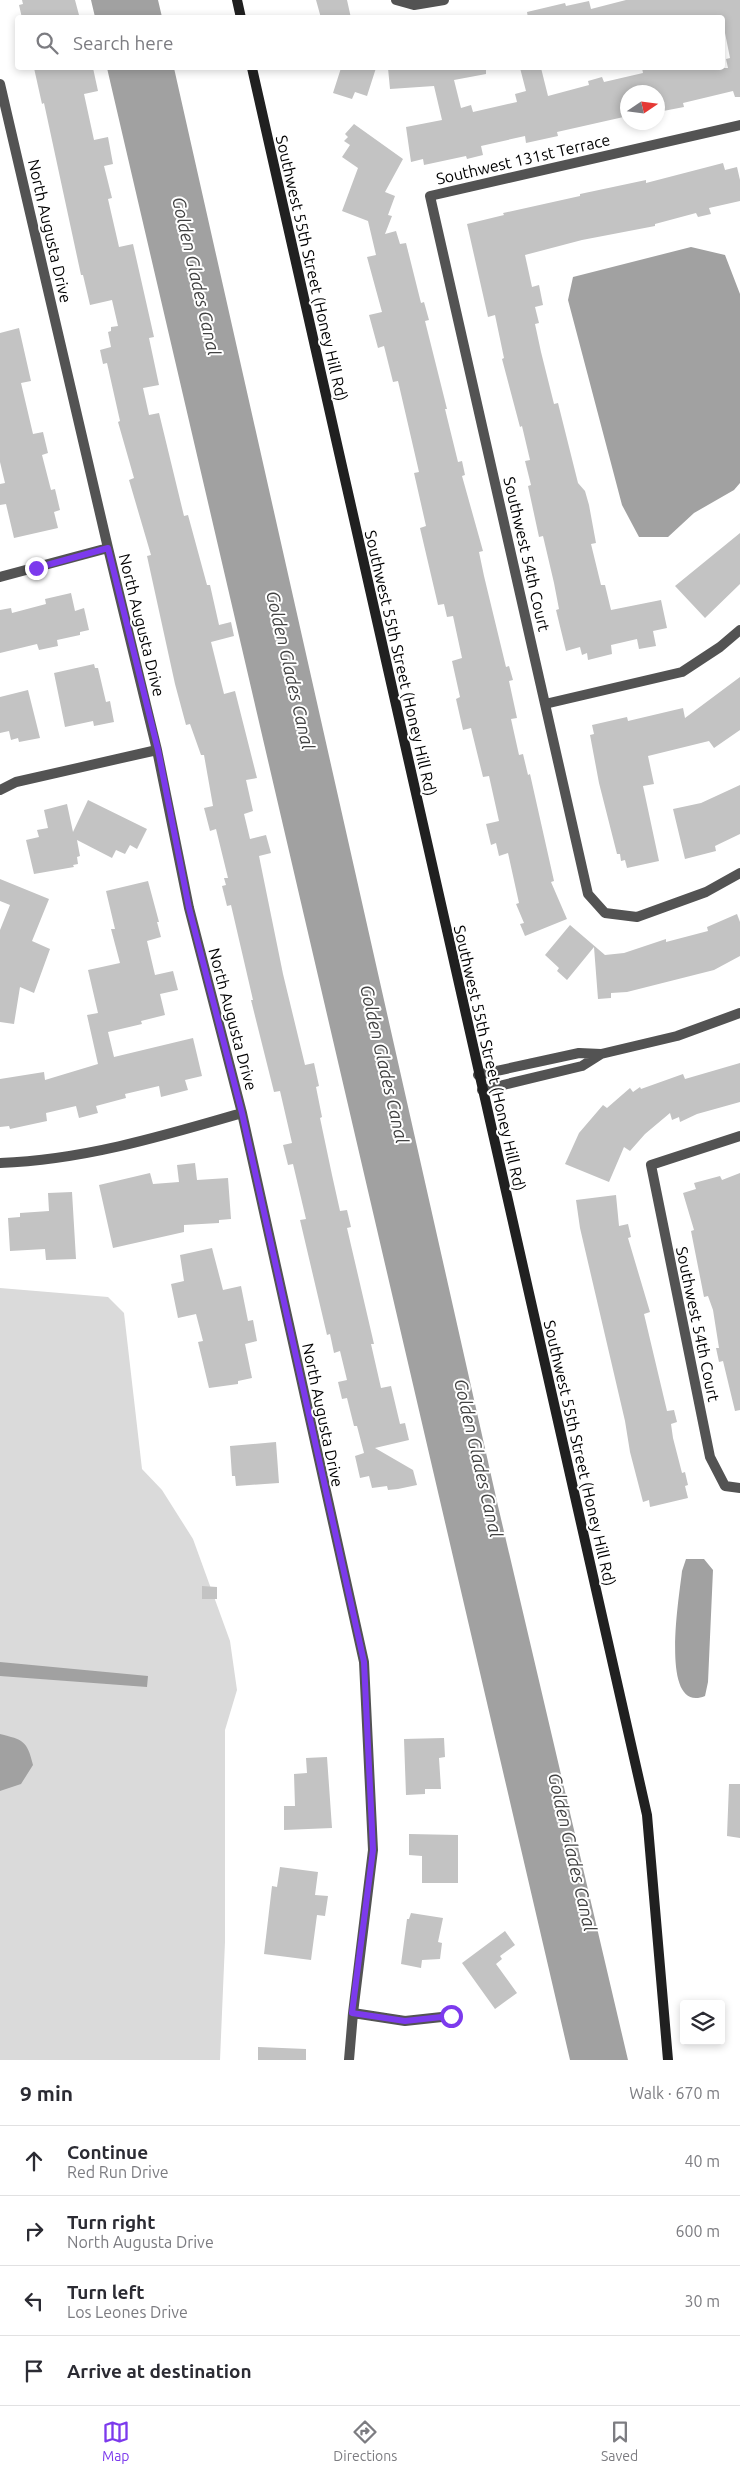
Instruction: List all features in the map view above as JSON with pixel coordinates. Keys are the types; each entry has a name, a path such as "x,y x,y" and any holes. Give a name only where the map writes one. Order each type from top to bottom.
{"street":[{"path":"237,0 240,15"},
{"path":"397,0 414,5 444,0"},
{"name":"Southwest 55th Street (Honey Hill Rd)","path":"252,70 478,1075 647,1815 668,2060"},
{"name":"North Augusta Drive","path":"0,84 108,548 158,750 189,908 242,1113 364,1662 373,1850 352,2013 349,2060"},
{"name":"Southwest 131st Terrace","path":"430,196 740,125"},
{"name":"Southwest 54th Court","path":"430,196 588,894 605,913 637,916 706,892 740,873"},
{"path":"0,577 108,548"},
{"path":"545,704 682,672 720,648 740,630"},
{"path":"0,790 16,782 158,750"},
{"path":"478,1075 579,1053 601,1054 677,1036 740,1013"},
{"path":"482,1090 582,1066 601,1054"},
{"path":"0,1163 30,1162 126,1146 242,1113"},
{"name":"Southwest 54th Court","path":"740,1136 651,1165 710,1457 725,1486 740,1488"},
{"path":"352,2013 405,2021 451,2016"}],"shaded area":[{"path":"0,1288 108,1297 124,1313 142,1469 162,1490 193,1539 230,1641 237,1690 225,1730 225,1942 220,2060 0,2060"}],"water":[{"path":"91,0 158,0 162,15 95,15"},
{"name":"Golden Glades Canal","path":"107,70 174,70 498,1506 628,2060 570,2060"},
{"path":"691,247 725,255 740,294 740,483 734,490 694,513 668,537 639,537 622,505 568,300 573,277"},
{"path":"686,1559 704,1559 713,1570 708,1682 705,1696 690,1697 681,1688 677,1671 675,1649 676,1625 682,1571"},
{"path":"0,1662 148,1676 147,1687 0,1676"},
{"path":"0,1734 23,1742 29,1750 33,1765 21,1784 0,1791"}],"building":[{"path":"22,0 75,0 79,15 21,15 19,5 23,4"},
{"path":"316,0 347,0 350,15 320,15"},
{"path":"626,0 740,0 740,97 735,97 733,91 683,103 684,107 665,111 665,85 620,85 620,118 557,132 558,136 526,143 525,136 481,146 483,155 467,159 466,156 424,165 423,159 411,162 406,127 442,120 434,86 390,89 388,70 486,70 486,74 454,80 461,108 471,105 473,112 517,102 515,94 526,91 521,70 542,70 548,96 589,85 588,81 602,77 604,82 643,73 642,70 725,70 725,68 728,68 726,59 730,58 725,33 725,15 528,15 527,12 565,3 566,6 589,1 591,9"},
{"path":"34,70 93,70 98,91 84,94 94,140 108,137 113,164 104,166 112,198 108,199 119,247 133,244 154,337 149,338 159,385 143,388 149,415 159,413 184,516 188,515 207,585 210,585 219,625 231,622 234,636 211,642 224,694 235,691 257,778 246,780 253,811 244,814 250,839 266,835 271,853 259,856 283,974 305,1065 314,1063 319,1086 316,1087 322,1117 320,1118 340,1211 347,1210 351,1227 347,1228 374,1344 371,1344 381,1388 391,1386 400,1424 405,1423 409,1440 375,1448 413,1470 417,1485 388,1490 387,1486 372,1488 369,1476 360,1478 355,1456 364,1453 357,1426 354,1426 347,1398 342,1399 338,1382 347,1380 340,1351 334,1353 330,1334 327,1335 300,1220 306,1219 293,1164 288,1165 283,1145 292,1143 280,1091 274,1092 251,1000 253,1000 231,905 227,906 222,886 226,885 224,878 228,878 216,829 210,831 204,808 213,806 204,755 201,755 190,724 186,725 175,684 147,556 151,555 129,480 134,478 118,422 120,421 107,363 103,364 100,350 111,347 108,332 111,331 111,327 118,326 112,300 90,305 83,275 81,275 44,103 42,104"},
{"path":"340,70 375,70 367,96 355,92 352,99 333,93"},
{"path":"354,124 403,159 385,192 395,196 388,215 392,216 385,234 396,231 400,244 406,243 421,303 424,302 429,320 425,321 447,409 445,409 458,462 462,461 465,475 462,476 483,551 479,552 484,576 506,667 509,666 513,680 509,681 517,718 511,719 519,755 523,754 528,775 530,774 554,881 551,882 567,919 525,936 520,924 524,923 516,904 519,903 508,853 499,856 496,843 491,845 486,824 499,821 489,776 483,777 471,728 463,730 456,699 460,697 452,661 462,658 453,616 447,617 444,604 438,605 420,528 426,526 414,473 419,472 398,381 393,382 384,346 378,348 369,315 382,312 367,257 376,255 368,221 342,211 358,168 342,157 350,145 344,141 348,137 345,134"},
{"path":"723,163 725,170 737,167 740,180 740,201 709,208 711,214 698,217 696,213 655,224 655,226 582,240 525,255 532,287 539,285 543,305 535,307 539,323 535,324 554,404 558,403 578,483 585,491 589,505 596,543 591,544 601,585 605,585 611,610 661,600 667,628 653,631 656,646 639,649 637,639 611,645 612,654 588,660 587,653 582,655 580,647 566,651 556,610 559,609 554,583 543,536 539,537 528,486 531,485 525,461 530,460 502,359 504,358 495,315 488,317 467,224 504,215 503,213 580,196 580,194 646,180 646,183"},
{"path":"19,328 31,381 21,383 33,434 43,432 48,453 42,455 51,490 55,489 60,510 54,512 58,528 14,538 6,504 0,505 0,484 5,483 0,462 0,333"},
{"path":"740,533 740,584 705,618 675,586"},
{"path":"71,593 75,611 84,608 89,630 80,632 80,635 57,640 58,646 39,650 37,644 0,653 0,610 11,608 12,613 46,604 45,599"},
{"path":"94,664 95,668 98,668 106,702 110,701 114,722 94,726 93,721 65,727 54,673"},
{"path":"740,677 740,730 714,748 709,741 648,756 654,784 643,786 659,861 627,868 625,860 621,861 620,854 617,854 599,783 590,735 594,734 592,725 627,717 628,721 683,708 685,718"},
{"path":"28,690 40,738 19,742 18,738 11,740 9,731 0,733 0,697"},
{"path":"740,785 740,834 715,846 716,851 685,859 673,809 701,803"},
{"path":"88,800 147,829 137,849 130,845 125,854 116,850 112,858 77,840 80,856 77,857 78,864 73,865 74,867 34,874 26,840 39,837 37,830 48,828 44,810 67,804 73,832"},
{"path":"0,879 49,899 32,941 50,949 34,993 20,987 14,1024 0,1022 0,930 10,905 0,901"},
{"path":"148,881 161,937 147,941 155,975 173,971 178,990 160,994 165,1015 141,1021 142,1024 108,1032 114,1057 193,1038 202,1076 185,1080 188,1090 161,1097 159,1086 125,1094 126,1098 96,1106 98,1113 79,1118 76,1106 46,1113 47,1121 10,1129 9,1126 0,1127 0,1079 44,1072 45,1080 98,1064 87,1015 98,1013 88,970 120,963 111,929 115,929 106,891"},
{"path":"737,914 740,922 740,956 714,970 627,992 611,993 611,998 598,999 594,947 567,980 557,971 559,968 545,955 570,925 605,955 624,953 666,939 666,942 708,931 707,927"},
{"path":"740,1063 740,1102 697,1114 680,1122 679,1117 672,1120 670,1113 645,1134 630,1151 624,1147 609,1182 565,1164 579,1133 603,1105 607,1108 630,1088 633,1092 640,1087 641,1089 683,1074 685,1079"},
{"path":"195,1163 197,1180 228,1178 231,1219 219,1220 219,1223 184,1225 184,1232 113,1248 99,1185 150,1173 153,1184 179,1182 177,1165"},
{"path":"740,1173 740,1410 735,1411 723,1361 719,1362 716,1348 719,1348 713,1310 708,1296 704,1297 691,1231 694,1230 683,1193 696,1189 694,1183 720,1176 722,1180"},
{"path":"72,1192 76,1259 46,1260 45,1249 10,1251 8,1218 20,1217 20,1213 49,1211 48,1193"},
{"path":"616,1195 619,1226 628,1224 631,1237 628,1238 650,1312 644,1314 667,1411 674,1410 677,1422 671,1424 673,1438 682,1473 685,1472 688,1485 685,1486 688,1498 650,1507 649,1500 643,1502 630,1452 625,1421 580,1228 576,1200"},
{"path":"212,1248 223,1290 241,1286 248,1321 253,1320 257,1341 245,1344 252,1378 238,1381 238,1384 209,1388 198,1342 203,1341 196,1314 178,1318 171,1284 184,1281 180,1255"},
{"path":"276,1442 279,1483 236,1486 235,1476 232,1476 230,1446"},
{"path":"202,1586 217,1587 217,1599 202,1599"},
{"path":"444,1738 445,1757 439,1758 441,1789 425,1789 425,1794 406,1795 404,1739"},
{"path":"327,1757 332,1828 284,1830 284,1806 295,1806 294,1774 307,1773 306,1758"},
{"path":"729,1784 740,1784 740,1838 727,1836"},
{"path":"409,1834 458,1835 458,1883 422,1883 422,1856 409,1855"},
{"path":"280,1867 318,1872 315,1895 328,1896 325,1916 317,1915 311,1960 264,1954 272,1886 277,1887"},
{"path":"411,1913 443,1918 438,1942 442,1943 440,1959 422,1960 421,1968 401,1964 407,1919 409,1919"},
{"path":"505,1931 515,1945 500,1956 502,1959 496,1964 517,1993 495,2009 462,1963"},
{"path":"258,2047 306,2049 306,2060 258,2060"}],"route":[{"path":"36,568 108,548 158,750 189,908 242,1113 328,1507 364,1662 373,1850 352,2013 405,2021 451,2016"}]}
